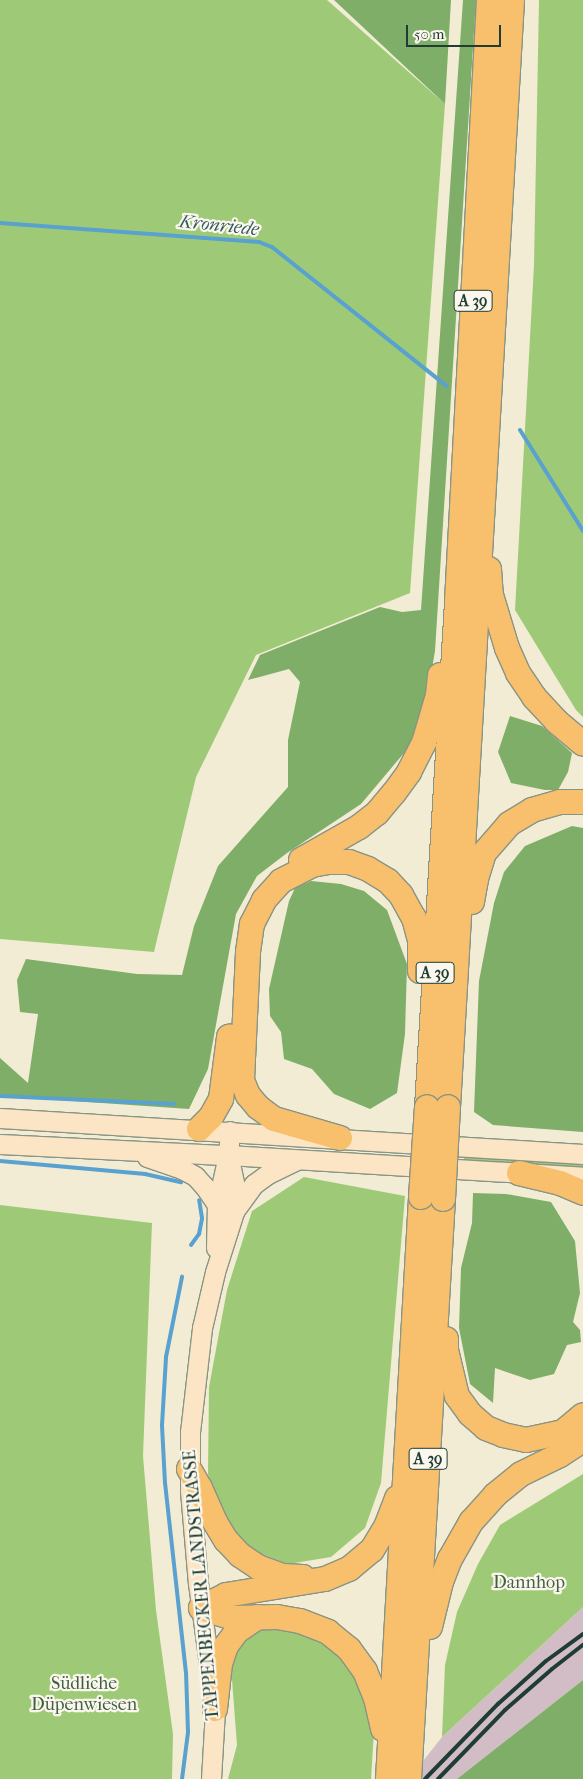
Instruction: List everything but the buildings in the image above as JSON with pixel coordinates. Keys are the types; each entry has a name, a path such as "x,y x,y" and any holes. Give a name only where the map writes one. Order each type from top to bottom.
{"highway":[{"name":"A 39","path":"388,1779 406,1460 432,1198 457,602 489,0"},
{"name":"A 39","path":"437,1107 456,971 486,418 512,0"},
{"path":"486,418 493,488 489,566 491,595 507,648 518,673 534,696 556,721 583,744"},
{"path":"199,1129 218,1106 225,1081 236,951 241,923 257,897 275,876 359,827 382,806 409,772 424,743 438,696 447,620 457,602"},
{"path":"456,971 469,944 476,880 484,853 509,824 532,810 560,802 583,802"},
{"path":"340,1138 274,1119 258,1107 248,1095 242,1080 244,988 252,924 264,900 280,882 312,865 329,862 349,862 368,868 388,882 401,895 414,918 420,941 418,1082 437,1107"},
{"path":"519,1172 560,1183 583,1193"},
{"name":"A 39","path":"410,1774 439,1265 432,1198"},
{"path":"439,1265 446,1306 446,1350 457,1396 470,1414 486,1428 503,1435 526,1440 563,1432 583,1415"},
{"path":"417,1653 430,1627 439,1590 450,1559 471,1522 495,1495 521,1474 560,1455 583,1440"},
{"path":"201,1608 226,1595 325,1578 348,1569 372,1550 386,1527 396,1502 406,1460"},
{"path":"189,1469 200,1488 215,1522 226,1540 240,1555 258,1567 283,1576 325,1578"},
{"path":"201,1608 233,1618 258,1617 300,1621 328,1632 349,1649 365,1671 376,1698 389,1754"},
{"path":"215,1708 220,1664 226,1646 237,1631 258,1617"}],"main road":[{"path":"0,1118 583,1154"},
{"name":"TAPPENBECKER LANDSTRASSE","path":"211,1779 215,1708 201,1608 189,1469 190,1432 202,1328 215,1272 225,1208 230,1131"},
{"path":"0,1144 228,1155 583,1177"},
{"path":"130,1151 182,1169 195,1176 225,1208 254,1184 281,1167 299,1160"}],"shaded area":[{"path":"583,1607 583,1680 457,1779 409,1779 442,1737"}],"green space":[{"path":"0,0 327,0 445,104 410,593 256,655 196,777 154,952 0,939"},
{"path":"334,0 451,0 445,104"},
{"path":"463,0 476,0 435,651 424,715 409,747 361,804 287,853 257,876 236,914 208,1069 189,1109 0,1096 0,1058 28,1083 38,1014 20,1012 17,980 26,959 137,974 182,975 194,926 218,866 288,787 288,740 300,682 289,669 248,680 260,655 380,607 402,612 421,610"},
{"path":"539,0 583,0 583,717 576,710 515,610 534,265"},
{"path":"510,716 542,726 572,753 568,772 558,790 545,790 511,783 498,752"},
{"path":"572,826 583,828 583,1132 493,1125 474,1112 479,981 494,903 504,872 525,846"},
{"path":"311,881 341,884 364,891 387,910 407,964 405,1034 397,1093 370,1109 334,1094 312,1069 284,1059 281,1032 270,1016 269,989 289,901 295,888"},
{"path":"464,1157 583,1163 583,1170 464,1163"},
{"path":"304,1177 405,1196 381,1483 365,1528 331,1557 288,1564 248,1549 221,1514 208,1474 209,1387 227,1290 252,1211"},
{"path":"473,1193 506,1194 551,1202 575,1241 580,1293 573,1322 580,1330 581,1342 567,1345 554,1374 530,1380 495,1368 493,1403 470,1384 459,1328 461,1268 472,1223"},
{"name":"Südliche Düpenwiesen","path":"0,1205 152,1223 143,1456 156,1610 173,1734 172,1779 0,1779"},
{"name":"Dannhop","path":"583,1474 583,1607 442,1737 445,1665 457,1612 478,1564 500,1525"},
{"path":"278,1627 326,1641 360,1674 374,1731 371,1779 228,1779 237,1745 231,1667 241,1640 258,1630"},
{"path":"583,1680 583,1779 457,1779"}],"waterway":[{"name":"Kronriede","path":"0,223 259,242 272,247 447,386"},
{"name":"Kronriede","path":"520,430 583,531"},
{"path":"0,1096 174,1104"},
{"path":"0,1161 145,1174 181,1182"},
{"path":"191,1245 199,1234 202,1218 199,1200"},
{"path":"182,1277 166,1357 162,1425 165,1483 186,1673 188,1732 182,1779"}],"railway":[{"path":"425,1779 498,1704 546,1661 583,1634"},
{"path":"438,1779 505,1710 583,1645"}]}
